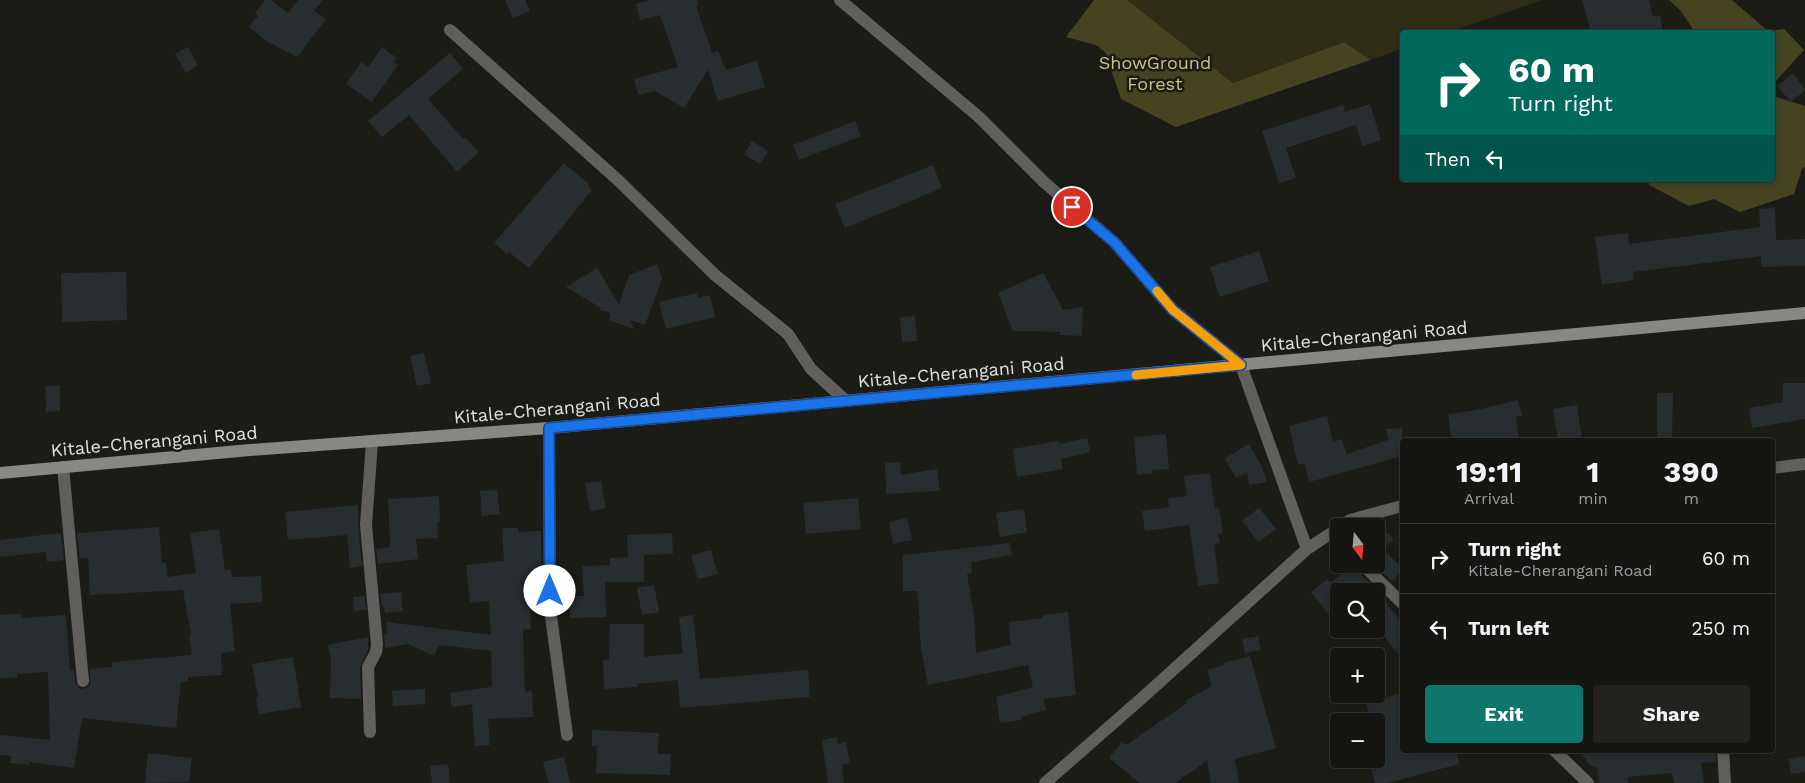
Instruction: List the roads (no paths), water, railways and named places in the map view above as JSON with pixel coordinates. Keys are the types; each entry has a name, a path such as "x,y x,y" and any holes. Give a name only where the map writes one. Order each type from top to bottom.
{"main road":[{"name":"Kitale-Cherangani Road","path":"0,473 250,450 549,428 1805,313"}],"street":[{"path":"840,0 979,117 1045,183 1114,242 1173,310 1241,365 1307,549"},
{"path":"450,30 619,180 715,275 788,334 811,369 845,400"},
{"path":"549,428 550,609 567,735"},
{"path":"370,732 368,667 376,652 377,644 366,525 372,442"},
{"path":"1775,468 1805,464"},
{"path":"63,467 83,681"},
{"path":"1357,518 1400,507"},
{"path":"1044,783 1142,698 1307,549 1330,536"},
{"path":"1371,573 1400,601"},
{"path":"1557,753 1588,783"},
{"path":"1723,753 1725,783"}],"park label":[{"name":"ShowGround Forest","path":"1155,72"}]}
